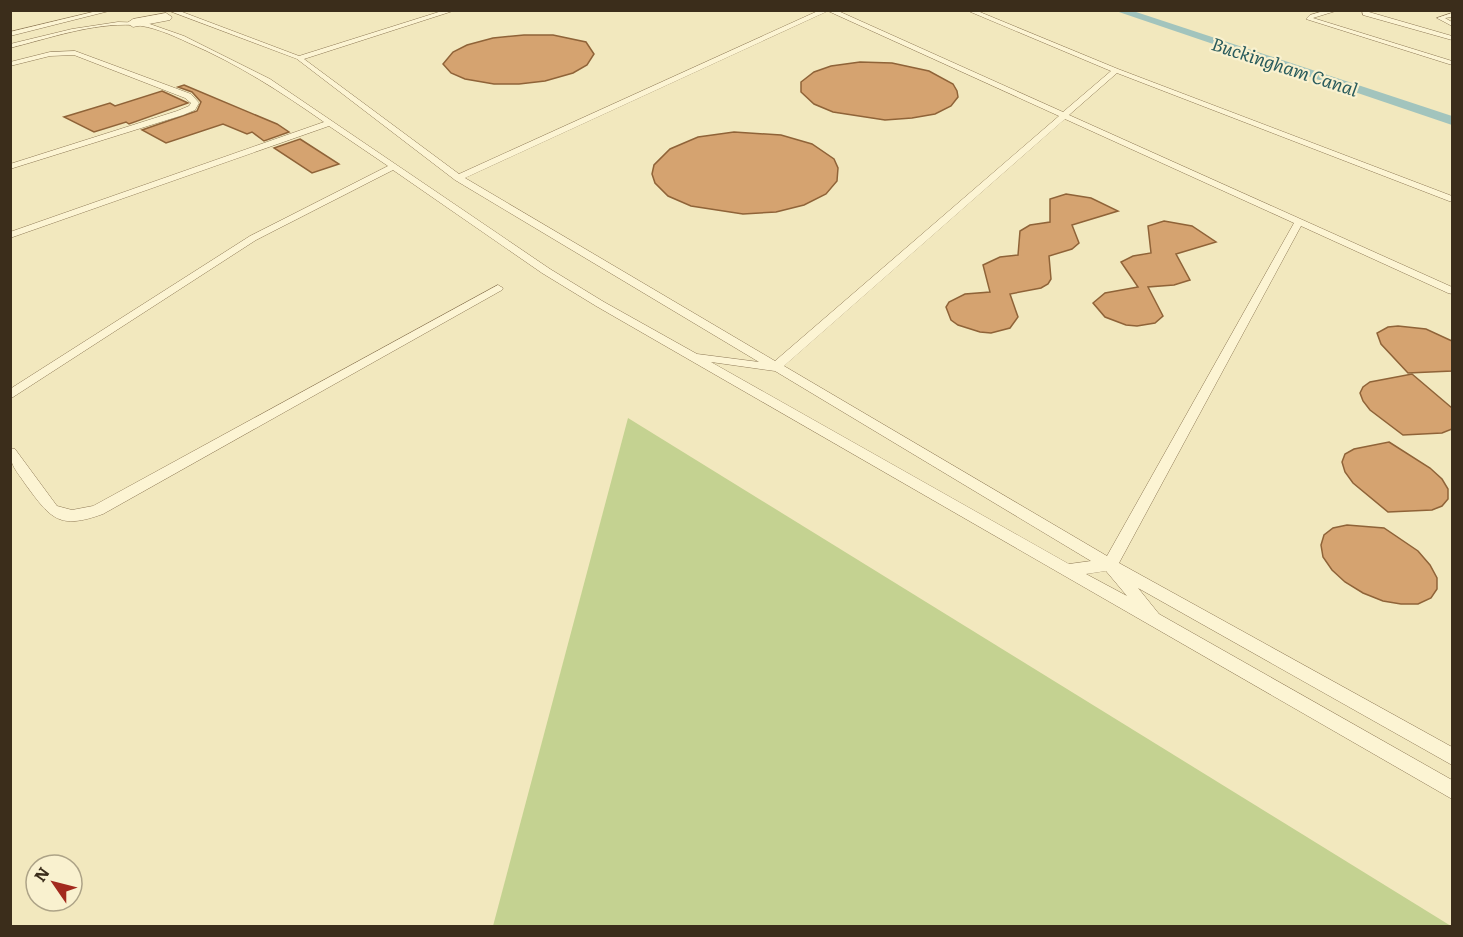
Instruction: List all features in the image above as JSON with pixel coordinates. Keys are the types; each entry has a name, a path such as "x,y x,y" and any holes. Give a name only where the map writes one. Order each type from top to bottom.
{"street":[{"path":"133,23 168,14"}],"lane":[{"path":"10,34 110,10"},
{"path":"299,58 453,10"},
{"path":"458,178 828,10 1452,291"},
{"path":"969,10 1116,70 1452,199"},
{"path":"1336,10 1312,16 1309,19 1452,63"},
{"path":"1356,11 1452,38"},
{"path":"168,14 299,58 458,178 774,368 1110,565 1452,756"},
{"path":"1452,15 1440,20 1452,24"},
{"path":"10,46 101,26 133,23 162,29 243,66 268,80 546,271 1452,790"},
{"path":"1421,35 1432,32"},
{"path":"1389,44 1400,41"},
{"path":"10,64 50,54 75,53 188,96 195,103 192,108 162,119 10,166"},
{"path":"692,356 774,368 1116,70"},
{"path":"10,235 329,123"},
{"path":"10,395 252,238 393,167"},
{"path":"1110,565 1299,222"},
{"path":"10,452 52,510 62,515 79,517 105,507 498,288"},
{"path":"1066,570 1110,565"},
{"path":"1110,565 1157,622"}],"green space":[{"path":"628,418 1451,926 493,926"}],"building":[{"path":"553,35 586,42 594,54 587,65 573,73 545,81 519,84 494,84 465,79 451,73 443,64 453,52 467,45 493,38"},
{"path":"860,62 892,63 929,71 953,84 958,97 951,106 935,114 885,120 833,112 814,104 801,92 801,82 814,72 831,66"},
{"path":"184,85 277,124 289,132 264,141 252,132 247,134 223,124 166,143 142,130 197,111 201,102 192,92 178,87"},
{"path":"162,91 188,103 129,124 126,122 94,132 64,117 110,103 115,106"},
{"path":"734,132 781,135 812,144 834,159 838,168 837,181 826,194 804,205 776,212 743,214 691,206 668,196 655,183 652,174 654,165 670,149 698,137"},
{"path":"300,139 339,164 312,173 274,148"},
{"path":"1066,194 1091,198 1118,211 1072,225 1079,243 1072,249 1049,256 1051,279 1048,284 1041,288 1010,294 1018,317 1010,328 991,333 980,332 958,325 951,320 946,307 949,302 965,294 990,292 983,265 1000,257 1018,255 1020,231 1030,225 1050,222 1050,199"},
{"path":"1164,221 1192,226 1216,242 1176,254 1190,280 1174,285 1148,287 1163,316 1155,323 1126,325 1105,317 1093,303 1105,293 1138,287 1121,262 1133,256 1151,253 1148,226"},
{"path":"1388,327 1426,329 1452,341 1452,371 1408,373 1381,344 1377,333"},
{"path":"1412,374 1452,408 1452,429 1442,433 1403,435 1370,410 1363,401 1360,393 1363,387 1370,382"},
{"path":"1389,442 1430,468 1442,479 1448,489 1448,499 1442,506 1432,510 1388,512 1353,483 1345,472 1342,462 1345,454 1354,449"},
{"path":"1347,525 1384,528 1418,551 1437,578 1437,589 1431,598 1418,604 1383,601 1345,582 1332,570 1323,557 1321,545 1324,535 1333,528"}],"waterway":[{"name":"Buckingham Canal","path":"1118,10 1452,121"}]}
